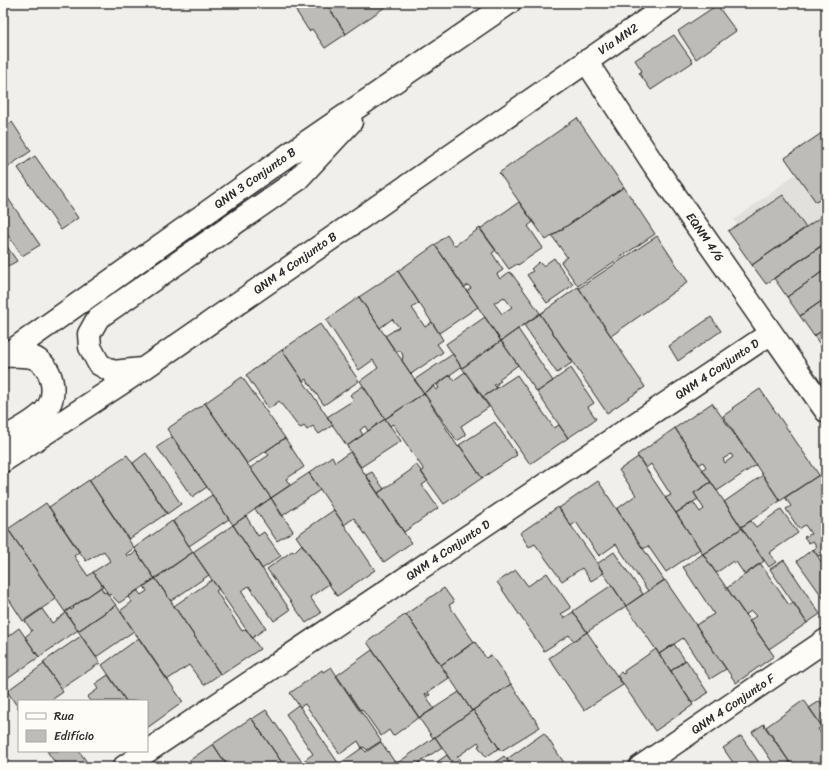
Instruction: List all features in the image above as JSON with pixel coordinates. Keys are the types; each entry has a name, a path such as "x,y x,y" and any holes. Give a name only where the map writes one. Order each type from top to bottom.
{"main road":[{"name":"QNN 3 Conjunto B","path":"4,357 378,93 509,3"},
{"name":"Via MN2","path":"586,61 671,3"},
{"name":"EQNM 4/6","path":"586,61 654,165 826,411"},
{"name":"QNM 4 Conjunto B","path":"3,461 143,369 586,61"},
{"path":"143,369 113,372 99,364 90,347 89,334 98,318 296,182 378,93"},
{"name":"QNM 4 Conjunto D","path":"148,751 772,333"},
{"path":"3,439 43,412 50,404 52,393 52,381 47,371 37,359 24,356 4,357"},
{"name":"QNM 4 Conjunto F","path":"640,767 826,640"},
{"name":"QNM 4 Conjunto D","path":"124,767 146,752"}],"shaded area":[{"path":"826,151 826,354 734,220"}],"building":[{"path":"291,3 326,3 346,34 325,48 312,29 309,31"},
{"path":"326,3 391,3 346,34"},
{"path":"717,5 736,31 696,59 678,31"},
{"path":"674,35 693,62 651,90 639,73 642,71 635,60"},
{"path":"577,118 624,187 546,240 499,173"},
{"path":"12,122 31,151 3,170 3,128"},
{"path":"826,130 826,196 816,202 785,158"},
{"path":"35,156 78,218 61,230 18,168"},
{"path":"624,187 655,234 578,286 561,262 567,257 552,236"},
{"path":"3,191 40,245 22,256 3,228"},
{"path":"783,195 806,228 752,265 728,231"},
{"path":"519,202 533,222 528,226 543,248 518,265 517,264 509,269 480,229"},
{"path":"822,216 826,222 826,243 766,284 752,265"},
{"path":"480,228 496,250 492,253 503,270 497,274 500,279 509,272 512,274 540,313 501,341 467,291 471,288 468,285 464,288 435,245 447,235 454,246","holes":["504,297 512,307 502,314 494,303"]},
{"path":"657,236 688,282 611,336 579,288"},
{"path":"3,241 17,261 3,269"},
{"path":"825,243 826,269 787,297 774,278"},
{"path":"435,245 478,307 439,333 398,271"},
{"path":"554,258 573,285 547,303 527,275 533,271 531,269 539,262 543,266"},
{"path":"826,269 826,298 800,316 787,297"},
{"path":"398,271 419,303 412,308 425,327 432,322 443,340 437,344 443,352 411,374 402,361 403,356 401,351 395,351 385,336 399,327 392,319 380,328 359,297"},
{"path":"578,287 645,387 607,413 540,314"},
{"path":"359,297 424,393 385,419 360,381 378,368 373,360 359,370 326,320"},
{"path":"826,298 826,328 814,336 800,316"},
{"path":"540,314 573,362 557,373 524,325"},
{"path":"485,317 501,341 462,368 446,344"},
{"path":"711,317 721,331 678,361 669,346"},
{"path":"320,324 359,381 324,405 306,379 303,381 282,350"},
{"path":"826,328 826,352 814,336"},
{"path":"518,329 553,381 537,392 501,341"},
{"path":"501,341 518,365 499,379 501,381 494,385 497,388 483,397 462,368"},
{"path":"282,350 333,425 319,434 313,426 307,430 304,426 301,428 298,426 279,401 269,409 246,375"},
{"path":"453,354 461,367 424,393 414,380"},
{"path":"571,368 594,403 588,407 596,419 568,438 537,392"},
{"path":"465,372 489,407 461,426 466,435 457,441 424,393 433,386 436,390 439,388 437,385 450,375 454,380"},
{"path":"517,375 554,428 559,425 568,438 530,464 483,397"},
{"path":"242,377 285,438 247,464 205,403"},
{"path":"363,386 385,419 368,431 365,426 360,430 363,435 347,446 327,417 354,400 350,395"},
{"path":"760,389 819,475 780,501 723,416"},
{"path":"424,393 458,447 460,446 482,478 444,504 421,472 424,470 393,424 390,426 385,419"},
{"path":"205,403 271,498 233,525 167,429"},
{"path":"712,403 756,465 717,491 702,470 706,467 703,462 699,465 675,428","holes":["731,454 733,457 725,463 723,459"]},
{"path":"385,419 401,441 361,467 347,446"},
{"path":"495,422 517,455 482,478 459,445"},
{"path":"675,428 711,482 694,493 698,499 676,513 665,498 671,495 651,464 646,468 637,455"},
{"path":"172,437 207,487 192,497 157,447"},
{"path":"285,438 304,467 286,479 290,485 271,498 250,468 269,455 266,451"},
{"path":"350,452 411,543 384,562 354,518 344,525 309,473 332,456 335,462"},
{"path":"146,453 181,504 167,514 133,463"},
{"path":"127,455 167,513 129,539 89,480"},
{"path":"638,457 700,549 666,572 648,546 643,549 617,509 636,495 619,470"},
{"path":"416,464 428,481 422,485 438,508 404,532 378,493 411,470 411,468"},
{"path":"372,472 384,489 378,493 366,475"},
{"path":"309,473 320,490 282,516 271,498"},
{"path":"763,475 780,501 741,527 724,502"},
{"path":"819,475 826,486 826,569 822,563 824,560 813,550 817,547 813,541 809,543 804,537 811,534 805,525 799,529 786,509 791,506 785,497"},
{"path":"89,480 134,548 126,554 127,556 130,554 131,556 136,551 155,579 119,603 110,594 109,595 93,572 110,561 104,551 86,561 49,507"},
{"path":"598,481 664,580 648,591 616,544 599,556 576,522 571,526 559,508"},
{"path":"711,482 742,528 703,554 676,513 693,502 700,512 704,509 694,493"},
{"path":"212,495 229,519 189,546 173,521"},
{"path":"271,498 293,531 277,541 255,509"},
{"path":"46,503 79,552 74,556 88,576 93,572 103,586 65,612 8,529"},
{"path":"558,507 604,573 591,581 582,568 562,581 535,544 529,547 520,533"},
{"path":"781,509 798,533 769,553 776,562 769,567 741,527 751,521 756,527"},
{"path":"334,510 375,570 337,596 296,536"},
{"path":"246,516 258,536 264,532 281,556 262,569 233,525"},
{"path":"172,521 193,552 155,579 134,548"},
{"path":"3,522 56,599 23,621 3,590"},
{"path":"233,525 290,610 274,621 249,586 241,591 266,628 252,638 193,552"},
{"path":"742,528 764,561 745,575 736,562 734,563 733,561 716,573 703,554"},
{"path":"302,544 329,584 310,597 321,613 306,623 267,569 292,551 294,552"},
{"path":"813,549 826,569 826,602 797,561"},
{"path":"193,552 209,575 171,601 155,578"},
{"path":"614,552 643,594 626,606 597,564"},
{"path":"703,554 774,656 736,683 696,625 714,614 683,567"},
{"path":"784,560 820,614 807,623 770,569"},
{"path":"760,563 789,605 794,603 807,623 769,649 749,621 756,616 751,611 745,615 727,588"},
{"path":"516,570 528,586 547,573 571,608 561,614 564,618 573,612 587,632 574,641 569,635 544,651 497,582"},
{"path":"155,578 220,674 204,685 189,665 167,680 120,611 132,602 128,597 137,590 141,595 147,591 144,586"},
{"path":"212,580 219,589 216,591 242,631 246,629 260,649 221,675 174,606"},
{"path":"665,580 726,669 710,679 683,638 659,654 626,606"},
{"path":"612,585 626,606 587,632 573,611"},
{"path":"101,587 104,593 106,592 116,605 78,631 65,612 70,608 71,610 74,608 73,607"},
{"path":"444,588 454,602 449,605 474,642 441,665 406,614"},
{"path":"116,605 134,631 96,657 78,631"},
{"path":"42,609 52,623 66,613 78,630 39,657 25,637 32,631 25,621"},
{"path":"406,614 449,678 428,692 430,695 428,696 426,693 425,694 434,709 419,718 367,642"},
{"path":"19,628 39,657 3,682 3,640"},
{"path":"587,632 623,685 584,710 549,658"},
{"path":"81,636 100,663 61,689 43,662"},
{"path":"139,638 183,702 148,727 148,700 125,700 102,665"},
{"path":"475,642 486,658 491,655 511,684 472,711 441,665"},
{"path":"674,644 685,660 671,671 659,654"},
{"path":"656,649 693,705 655,731 617,675 621,672 623,674 625,673 624,671"},
{"path":"372,650 419,717 393,736 389,730 381,736 362,709 359,710 336,676"},
{"path":"686,660 708,693 692,703 671,671"},
{"path":"44,664 63,692 51,700 18,700 18,708 7,691"},
{"path":"331,667 381,741 367,750 364,747 362,748 358,741 340,754 305,704 300,707 290,693 322,670 323,672"},
{"path":"108,675 125,700 89,700 87,697 98,689 95,684"},
{"path":"511,684 540,727 501,751 473,710"},
{"path":"459,692 472,711 433,738 419,718"},
{"path":"804,700 822,726 818,729 826,740 826,758 812,767 793,767 766,727"},
{"path":"820,701 826,709 826,732 809,708"},
{"path":"298,705 341,767 285,767 252,719 266,710 302,762 313,754 286,714"},
{"path":"473,710 499,748 486,757 478,746 480,745 478,742 457,757 460,760 454,765 435,737"},
{"path":"251,718 285,767 228,767 213,744"},
{"path":"764,724 793,767 781,767 778,764 775,766 752,732"},
{"path":"544,733 567,767 512,767 507,759"},
{"path":"741,736 762,767 736,767 723,748"},
{"path":"435,737 442,747 413,767 398,767 396,764"},
{"path":"381,742 396,764 392,767 341,767 339,764 362,748 366,752"},
{"path":"213,744 228,767 180,767"},
{"path":"48,752 80,752 89,765 85,767 58,767"},
{"path":"447,755 455,767 441,767 437,762"},
{"path":"504,756 512,767 487,767 500,759"}]}
